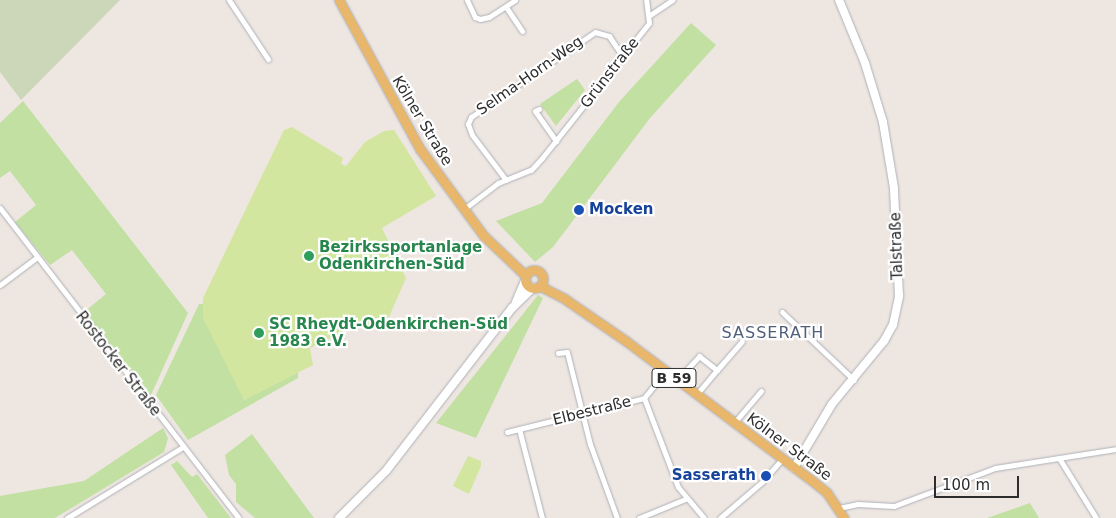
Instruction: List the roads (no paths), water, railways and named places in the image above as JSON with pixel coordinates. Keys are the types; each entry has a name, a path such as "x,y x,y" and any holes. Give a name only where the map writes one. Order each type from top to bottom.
{"main road":[{"name":"Kölner Straße","path":"340,0 420,149 494,248 538,284 565,298 827,493 844,518"},
{"name":"Kölner Straße","path":"528,276 538,272 538,284"}],"street":[{"path":"229,0 268,59"},
{"path":"467,0 475,18 480,19 506,7 514,0"},
{"path":"646,0 650,15 672,0"},
{"name":"Talstraße","path":"794,468 814,440 827,412 854,380 893,325 899,296 894,188 883,122 866,63 839,0"},
{"path":"506,7 522,31"},
{"name":"Grünstraße","path":"463,209 506,180 531,170 623,57 649,22 650,15"},
{"name":"Selma-Horn-Weg","path":"506,180 472,135 468,124 471,117 595,32 609,36 623,57"},
{"path":"539,108 535,112 556,141"},
{"name":"Rostocker Straße","path":"0,208 36,258 239,518"},
{"path":"0,285 36,258"},
{"path":"512,308 528,276"},
{"path":"338,518 398,456 512,308 538,284"},
{"path":"782,312 854,380"},
{"path":"696,395 742,341"},
{"path":"558,353 566,352 582,413 617,518"},
{"path":"677,381 699,356 717,370"},
{"name":"Elbestraße","path":"507,432 644,398 665,372"},
{"name":"Kölner Straße","path":"734,423 761,391"},
{"path":"644,398 686,499 704,518"},
{"path":"519,429 542,518"},
{"path":"67,518 182,447"},
{"path":"839,508 847,505 894,506 995,468 1116,448"},
{"path":"1059,458 1096,518"},
{"path":"720,518 762,482 782,460"},
{"path":"639,518 686,499"}],"place":[{"name":"Mocken","path":"579,210"},
{"name":"Bezirkssportanlage Odenkirchen-Süd","path":"309,256"},
{"name":"SC Rheydt-Odenkirchen-Süd 1983 e.V.","path":"259,333"},
{"name":"Sasserath","path":"766,476"}],"district":[{"name":"SASSERATH","path":"773,333"}]}
